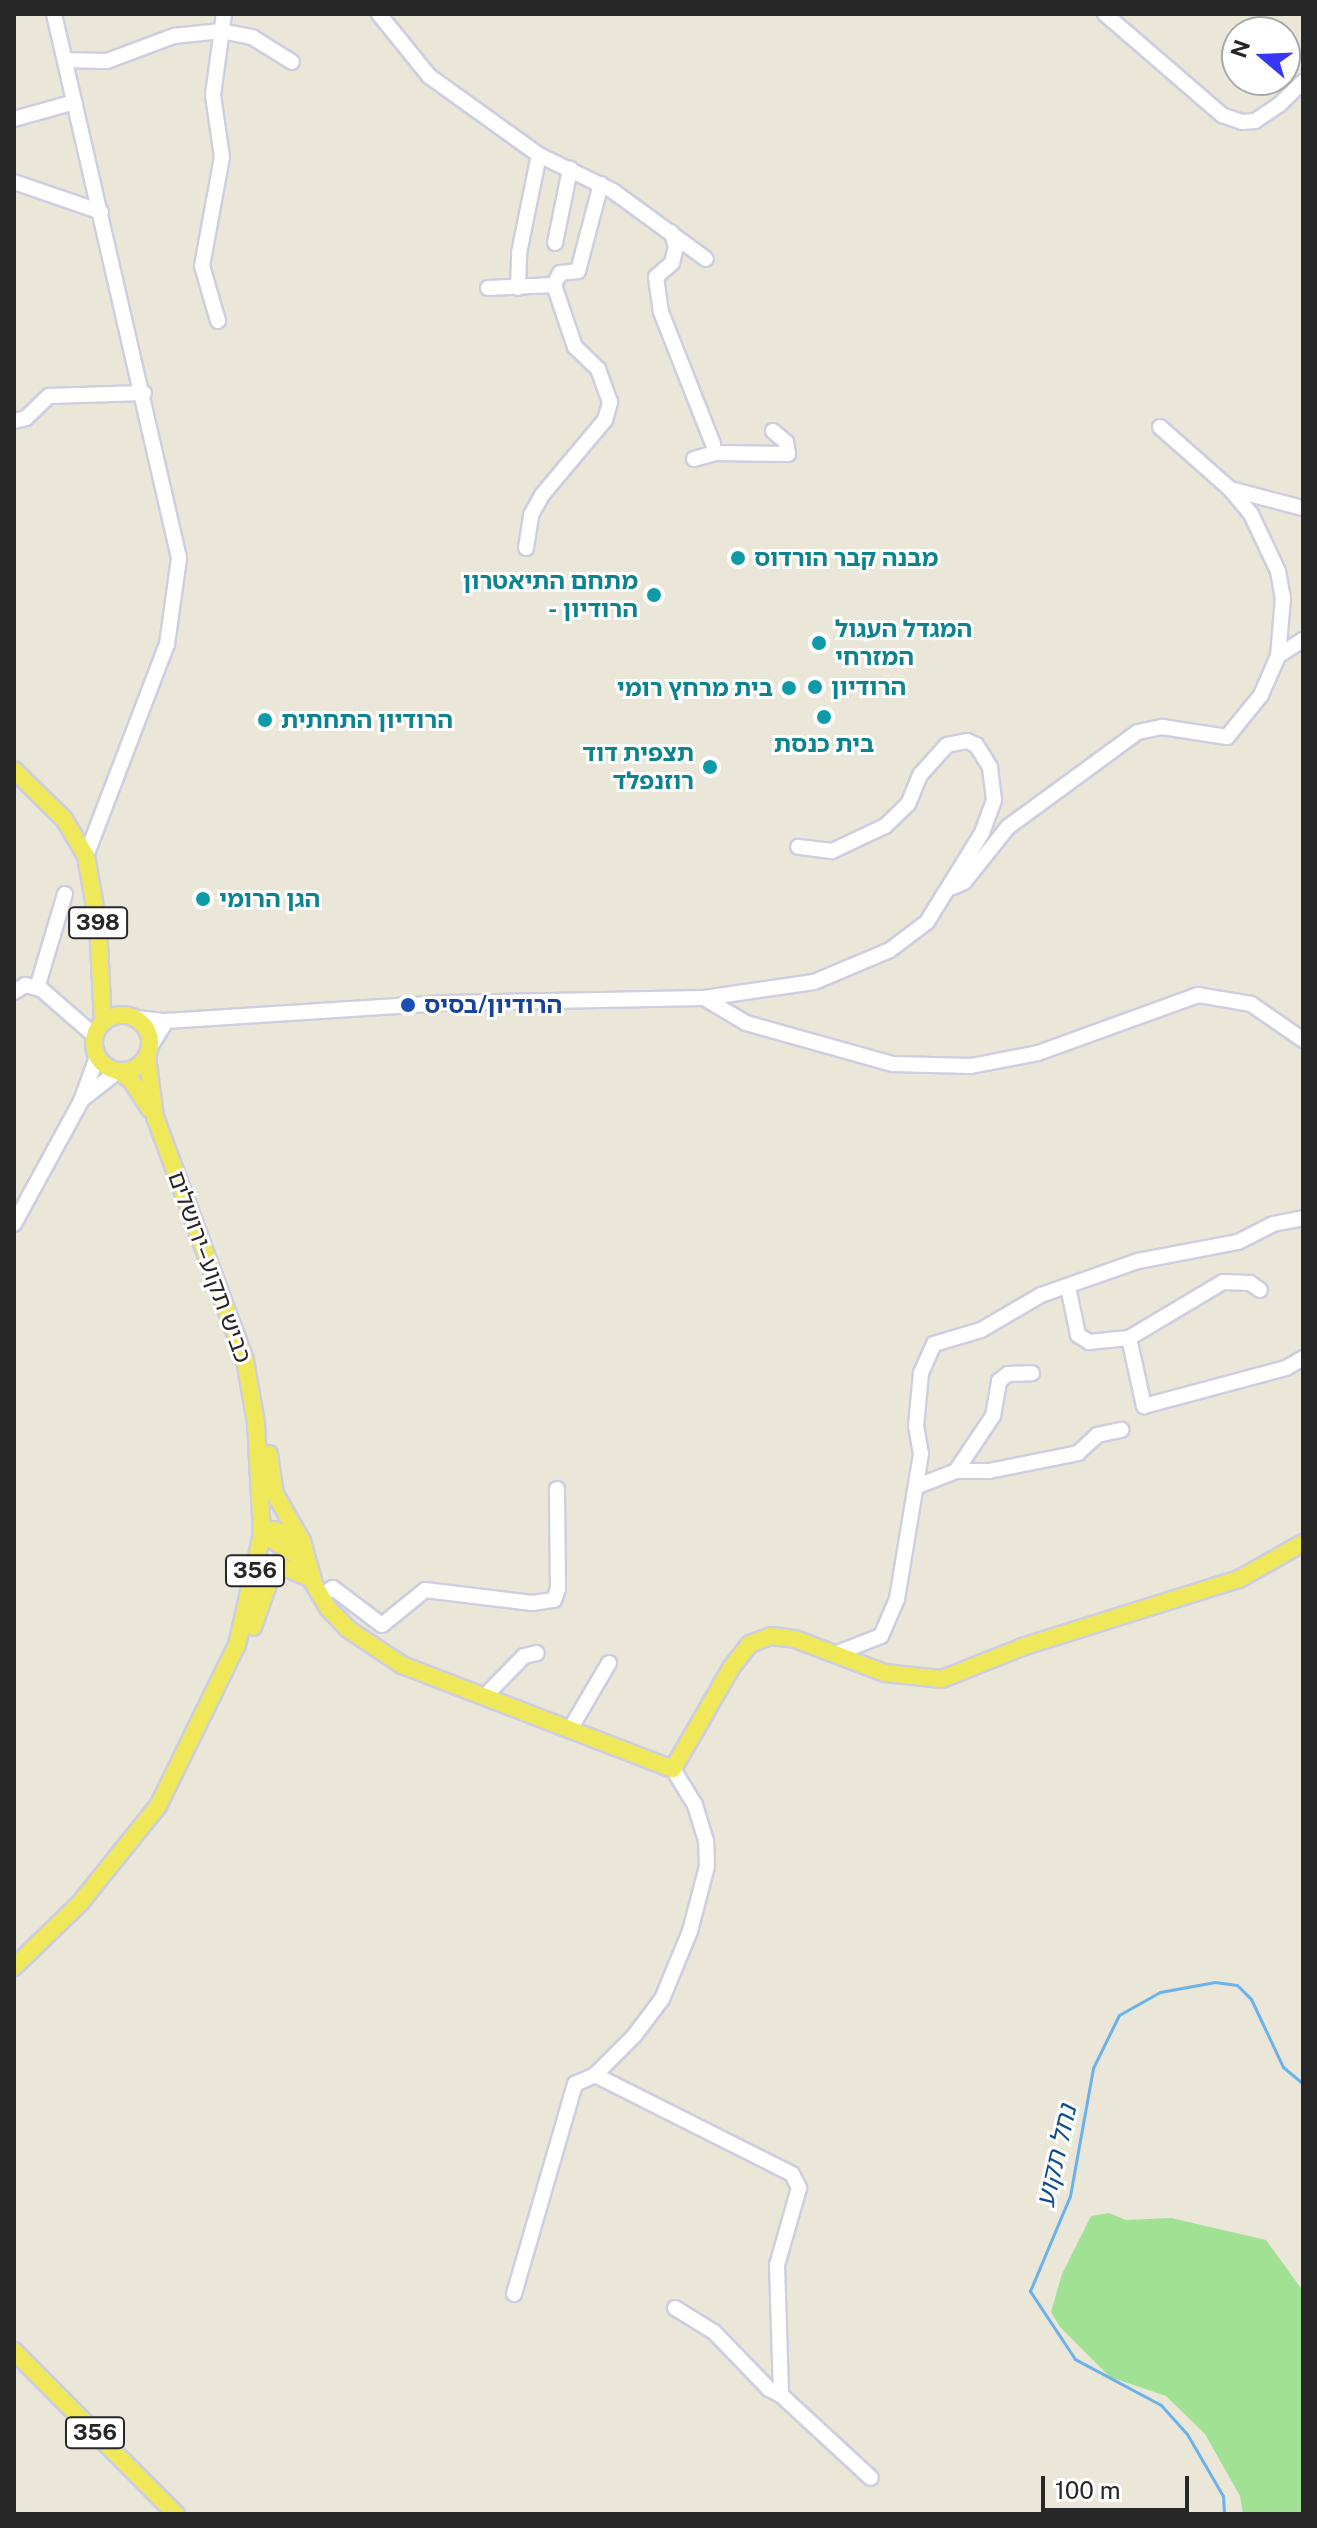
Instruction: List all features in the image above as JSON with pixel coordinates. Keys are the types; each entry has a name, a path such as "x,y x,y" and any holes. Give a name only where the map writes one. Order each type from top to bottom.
{"main road":[{"name":"398","path":"14,770 64,819 86,856 104,992 98,1028"},
{"name":"398","path":"104,992 128,1016"},
{"path":"128,1016 147,1029 148,1051 134,1068 118,1071 97,1057 98,1028 128,1016"},
{"name":"כביש תקוע–ירושלים","path":"148,1051 155,1117"},
{"name":"כביש תקוע–ירושלים","path":"14,1967 128,1849 192,1747 237,1645 262,1534 261,1477 250,1384 227,1299 155,1117 131,1080 118,1071"},
{"path":"250,1384 261,1401 275,1494 302,1541 313,1580"},
{"path":"262,1534 275,1530 302,1541"},
{"path":"262,1534 297,1555 321,1596 348,1629 369,1645 440,1683 572,1726 673,1769 684,1757 714,1690 750,1644 783,1638 837,1653 885,1673 942,1679 1025,1646 1239,1579 1303,1543"},
{"path":"192,1747 209,1734 231,1687 270,1579 283,1567 313,1580"},
{"name":"356","path":"14,2351 176,2514"}],"street":[{"path":"54,14 172,513 179,558 177,597 167,644 86,856"},
{"path":"218,321 202,266 222,157 213,95 224,14"},
{"path":"379,14 429,76 539,155 601,184 706,259"},
{"path":"1105,14 1222,115 1255,121 1303,82"},
{"path":"65,60 107,61 174,36 221,31 252,37 292,62"},
{"path":"14,119 75,102"},
{"path":"518,288 519,253 539,155"},
{"path":"555,243 570,169"},
{"path":"14,182 101,212"},
{"path":"526,548 531,515 542,495 605,420 610,402 598,369 575,347 554,285 560,273 578,271 601,184"},
{"path":"670,231 676,246 672,263 656,277 661,312 713,444"},
{"path":"488,288 554,285"},
{"path":"14,421 26,418 49,396 144,393"},
{"path":"949,889 964,882 1008,827 1138,732 1184,729 1227,737 1261,695 1278,656 1283,598 1278,571 1251,514 1230,489 1160,427"},
{"path":"694,459 715,453 788,454 786,442 773,431"},
{"path":"1230,489 1303,508"},
{"path":"1278,656 1303,640"},
{"path":"128,1016 166,1021 199,1015 443,1003 704,998 786,988 845,973 890,950 927,922 949,889 994,800 990,767 967,741 947,745 933,758 908,804 885,826 832,851 798,847"},
{"path":"37,988 65,894"},
{"path":"14,992 25,985 37,988 98,1028"},
{"path":"704,998 746,1023 893,1064 971,1066 1038,1053 1198,995 1251,1004 1303,1040"},
{"path":"148,1051 166,1021"},
{"path":"14,1224 17,1206 81,1101 97,1057"},
{"path":"81,1101 118,1071"},
{"path":"837,1653 881,1636 888,1627 918,1486 921,1373 934,1344 981,1330 1041,1295 1138,1261 1238,1242 1273,1224 1303,1218"},
{"path":"1068,1287 1078,1335 1089,1342 1129,1338 1223,1282 1250,1283 1260,1290"},
{"path":"1129,1338 1139,1399 1144,1406 1286,1368 1303,1358"},
{"path":"956,1471 993,1416 999,1381 1008,1374 1032,1373"},
{"path":"918,1486 956,1471 989,1471 1078,1453 1097,1435 1121,1430"},
{"path":"321,1596 333,1588 382,1625 425,1590 532,1603 554,1600 558,1589 557,1489"},
{"path":"485,1696 524,1656 537,1653"},
{"path":"572,1726 609,1663"},
{"path":"514,2294 575,2084 595,2075 662,1999 690,1931 707,1866 701,1818 673,1769"},
{"path":"595,2075 792,2174 799,2188 777,2265 781,2395"},
{"path":"675,2308 714,2332 769,2389 781,2395 871,2478"}],"green space":[{"path":"1109,2213 1126,2220 1171,2218 1266,2240 1303,2291 1303,2514 1243,2514 1240,2496 1205,2434 1166,2396 1110,2377 1060,2327 1051,2312 1062,2274 1091,2216"}],"waterway":[{"name":"נחל תקוע","path":"1224,2514 1223,2496 1187,2434 1161,2405 1075,2359 1030,2291 1070,2196 1093,2068 1119,2015 1160,1992 1215,1982 1237,1985 1251,1999 1283,2067 1303,2084"}],"place":[{"name":"מבנה קבר הורדוס","path":"738,558"},
{"name":"מתחם התיאטרון - הרודיון","path":"654,595"},
{"name":"המגדל העגול המזרחי","path":"819,643"},
{"name":"הרודיון","path":"815,687"},
{"name":"בית מרחץ רומי","path":"789,688"},
{"name":"בית כנסת","path":"824,717"},
{"name":"הרודיון התחתית","path":"265,720"},
{"name":"תצפית דוד רוזנפלד","path":"710,767"},
{"name":"הגן הרומי","path":"203,899"},
{"name":"הרודיון/בסיס","path":"408,1005"}]}
